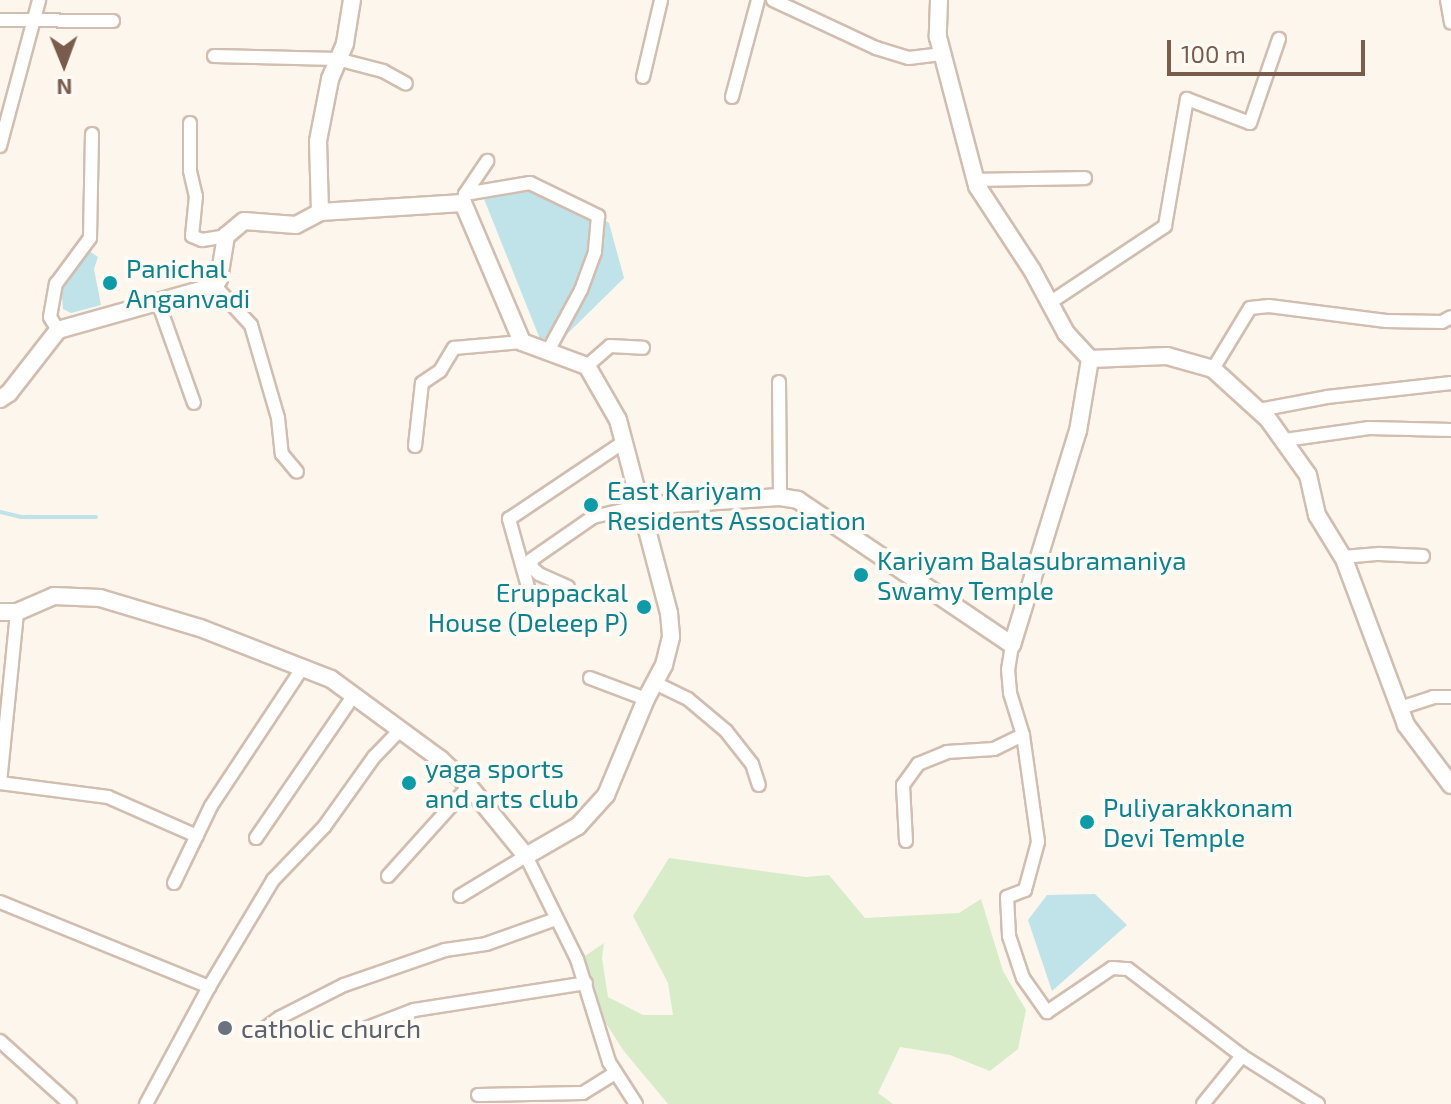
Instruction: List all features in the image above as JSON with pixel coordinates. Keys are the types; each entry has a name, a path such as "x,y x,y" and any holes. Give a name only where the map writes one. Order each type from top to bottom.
{"street":[{"path":"0,146 39,0"},
{"path":"320,212 318,141 337,59 345,43 352,0"},
{"path":"643,77 661,0"},
{"path":"732,97 758,0"},
{"path":"773,0 876,48 909,58 943,54"},
{"path":"939,0 938,37 975,180 1051,302 1071,340 1090,359 1167,356 1213,369 1259,410 1285,440 1308,475 1317,515 1343,557 1406,725 1451,785"},
{"path":"1447,0 1451,23"},
{"path":"0,20 113,21"},
{"path":"1051,302 1165,226 1187,99 1250,123 1279,39"},
{"path":"214,56 337,59 383,71 406,84"},
{"path":"190,123 190,171 196,196 192,236 202,240 226,236 244,221 296,225 320,212 464,199 530,183 598,216 595,252 581,290 547,353"},
{"path":"58,330 50,317 56,284 90,238 92,134"},
{"path":"464,199 487,161"},
{"path":"975,180 1085,178"},
{"path":"464,199 522,342"},
{"path":"215,286 226,236"},
{"path":"0,399 9,393 58,330 215,286"},
{"path":"215,286 251,325 278,418 282,454 297,472"},
{"path":"158,302 194,403"},
{"path":"1213,369 1250,308 1269,306 1386,321 1442,322 1451,317"},
{"path":"415,446 422,383 440,371 454,348 522,342 587,366 618,420 625,441 669,613 669,650 606,795 578,826 460,896"},
{"path":"587,366 610,346 643,348"},
{"path":"1090,359 1078,431 1012,645 1008,669 1010,693 1023,735 1038,842 1025,890 1007,897 1009,936 1023,978 1047,1012 1112,968 1128,969 1242,1056 1318,1104"},
{"path":"779,382 780,497"},
{"path":"1259,410 1327,397 1451,383"},
{"path":"1285,440 1369,428 1451,430"},
{"path":"528,587 509,519 625,441"},
{"path":"568,587 539,574 532,568 531,560 593,517 640,506 780,497 798,500 1012,645"},
{"path":"1343,557 1379,554 1423,556"},
{"path":"197,836 108,797 0,783 8,612 54,596 100,598 200,628 331,679 440,759 469,786 526,856 586,983 615,1073 636,1104"},
{"path":"174,883 211,806 303,667"},
{"path":"590,678 646,699"},
{"path":"655,683 688,699 726,731 752,764 759,785"},
{"path":"256,838 354,695"},
{"path":"1400,708 1433,697 1451,697"},
{"path":"146,1104 209,987 273,880 324,827 374,757 400,730"},
{"path":"906,841 903,785 918,764 947,752 994,749 1023,735"},
{"path":"388,876 469,786"},
{"path":"0,902 209,987"},
{"path":"264,1029 279,1018 344,985 445,950 486,944 556,919"},
{"path":"364,1029 414,1010 586,983"},
{"path":"0,1041 16,1052 70,1104"},
{"path":"1203,1104 1242,1056"},
{"path":"478,1095 583,1093 615,1073"}],"green space":[{"path":"669,858 806,877 829,875 865,918 959,913 981,899 1003,971 1026,1010 1018,1049 990,1071 950,1055 900,1047 878,1093 893,1104 668,1104 623,1050 602,1017 582,958 604,943 602,958 608,997 643,1015 673,1015 668,983 633,916"}],"water":[{"path":"549,183 609,223 624,278 565,336 540,339 484,199"},
{"path":"88,250 98,257 94,269 101,305 71,313 63,309 61,284"},
{"path":"1095,894 1127,925 1052,991 1028,920 1047,895"}],"waterway":[{"path":"0,512 21,517 96,517"}],"place":[{"name":"Panichal Anganvadi","path":"110,283"},
{"name":"East Kariyam Residents Association","path":"591,505"},
{"name":"Kariyam Balasubramaniya Swamy Temple","path":"861,575"},
{"name":"Eruppackal House (Deleep P)","path":"644,607"},
{"name":"yaga sports and arts club","path":"409,783"},
{"name":"Puliyarakkonam Devi Temple","path":"1087,822"},
{"name":"catholic church","path":"225,1028"}]}
